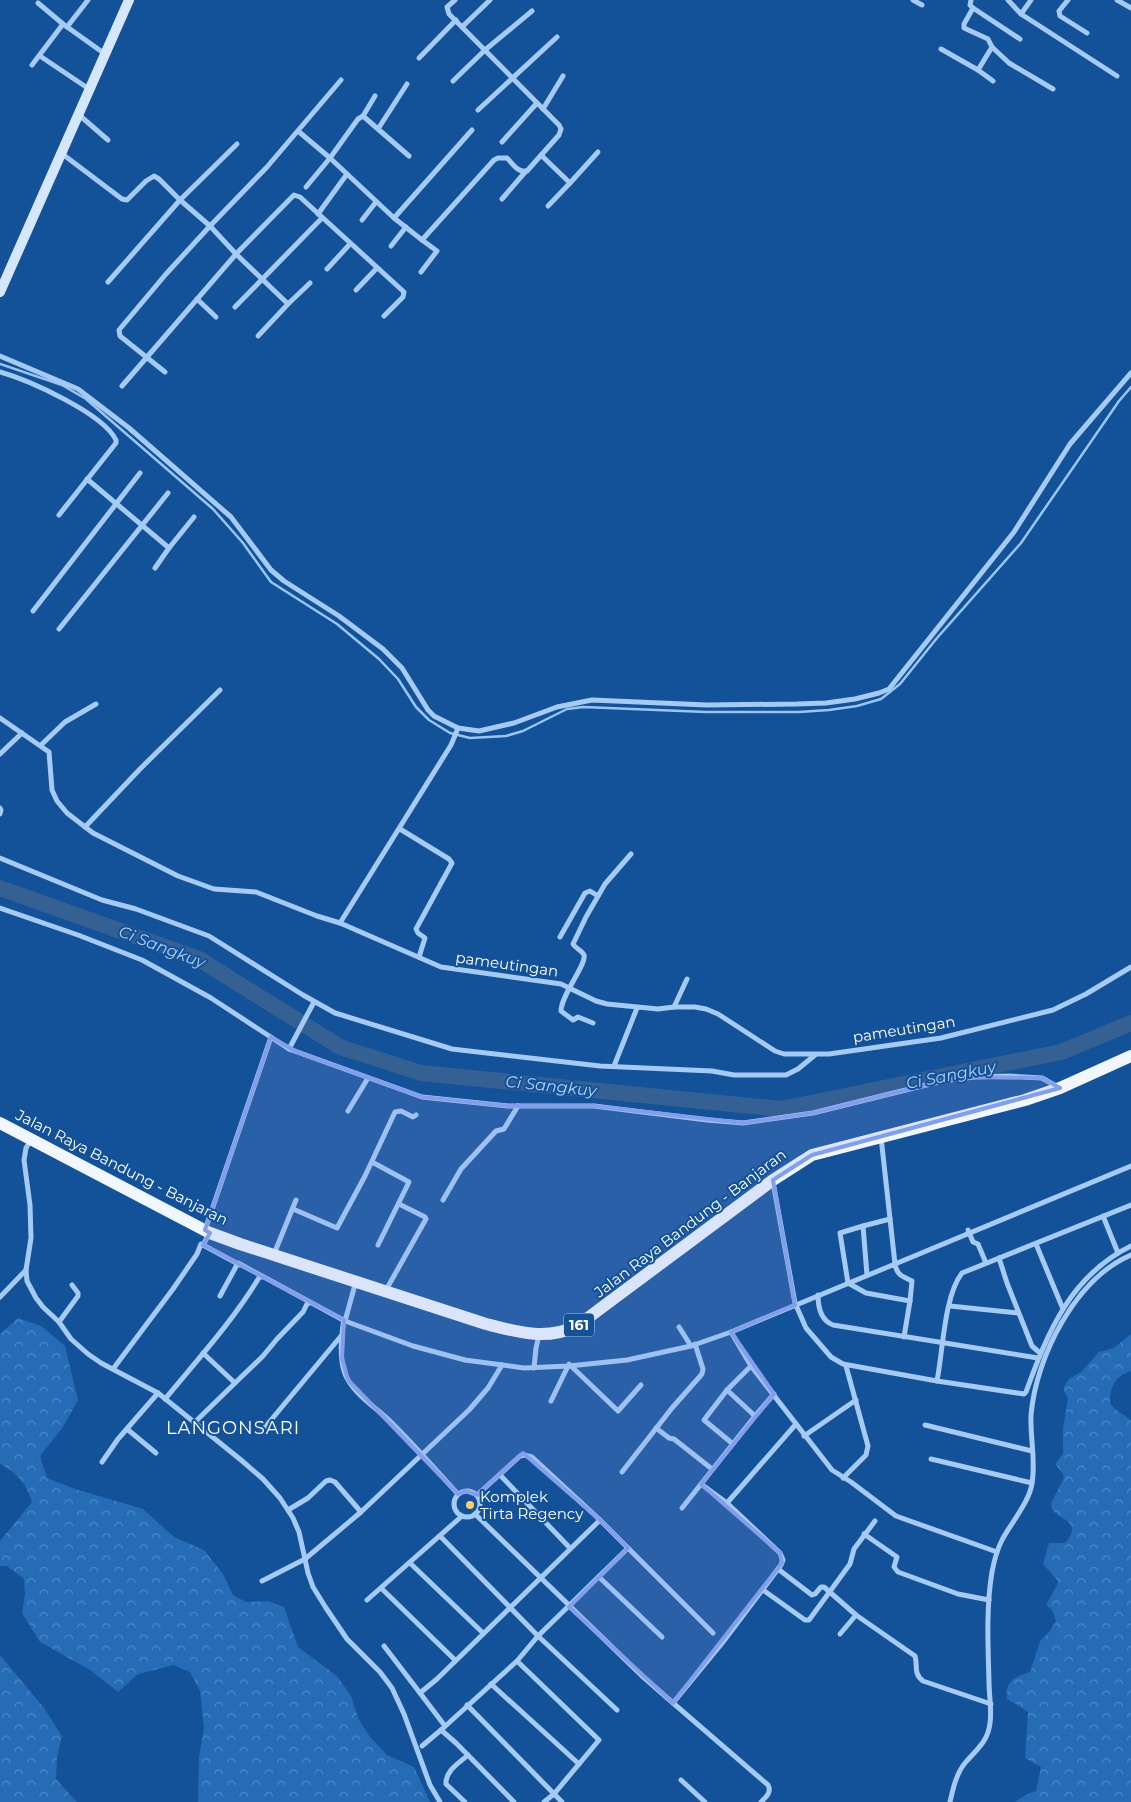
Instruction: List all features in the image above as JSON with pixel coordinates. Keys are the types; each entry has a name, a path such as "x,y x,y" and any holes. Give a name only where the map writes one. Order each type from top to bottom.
{"main road":[{"name":"Jalan Raya Bandung - Banjaran","path":"3,1128 32,1140 156,1206 208,1231 486,1324 523,1334 539,1336 560,1333 577,1326 773,1180 812,1155 1004,1106 1060,1088 1131,1056"}],"street":[{"path":"32,65 88,0"},
{"path":"0,292 129,0"},
{"path":"455,0 449,5 447,10 559,125 560,129 559,134 502,198"},
{"path":"462,27 490,0"},
{"path":"913,0 922,5"},
{"path":"971,0 970,5 1020,39"},
{"path":"1008,0 1021,14 1117,76"},
{"path":"1021,14 1031,0"},
{"path":"1068,0 1059,11 1060,16 1087,33"},
{"path":"1118,0 1131,8"},
{"path":"38,3 104,54"},
{"path":"974,8 964,24 964,28 988,38 992,47 1009,63 1053,89"},
{"path":"453,81 485,50 532,10"},
{"path":"420,58 456,20"},
{"path":"478,110 557,37"},
{"path":"978,70 992,47"},
{"path":"941,49 978,70 993,82"},
{"path":"40,56 89,89"},
{"path":"543,109 563,76"},
{"path":"165,372 120,336 119,330 166,274 267,167 341,80"},
{"path":"378,129 407,84"},
{"path":"306,187 358,119 363,116 375,96"},
{"path":"502,142 537,102"},
{"path":"78,114 108,140"},
{"path":"363,116 409,156"},
{"path":"394,218 472,130"},
{"path":"298,132 330,158 394,218 437,251 421,272"},
{"path":"108,282 180,200 237,144"},
{"path":"548,206 598,152"},
{"path":"61,153 122,200 127,200 146,181 154,176 159,179 210,226 288,304"},
{"path":"541,155 570,183"},
{"path":"422,240 494,160 507,158 519,171 527,171"},
{"path":"235,307 320,216 347,174"},
{"path":"122,386 236,254 294,195 300,197 404,292 403,297 384,316"},
{"path":"362,220 376,202"},
{"path":"391,246 406,227"},
{"path":"327,269 350,244"},
{"path":"356,290 377,268"},
{"path":"258,336 310,283"},
{"path":"197,299 216,317"},
{"path":"0,356 78,389 129,428 231,517 271,570 284,581 339,616 382,649 402,668 428,710 434,716 457,729 479,731 514,723 557,707 592,700 707,705 826,703 855,699 889,689 1014,532 1070,444 1131,373"},
{"path":"0,372 18,377 78,406 115,436 116,443 59,515"},
{"path":"33,611 140,473"},
{"path":"87,479 169,548"},
{"path":"59,629 168,493"},
{"path":"155,568 194,517"},
{"path":"85,827 140,769 220,690"},
{"path":"0,718 41,746 65,722 96,704"},
{"path":"340,924 400,829 454,738 457,729"},
{"path":"0,754 22,733"},
{"name":"pameutingan","path":"41,746 49,752 52,790 57,801 67,813 85,827 129,852 200,885 214,889 256,892 340,924 441,967 561,984 596,1001 637,1008 695,1007 706,1009 718,1014 775,1051 784,1054 816,1055 941,1038 1053,1010 1086,994 1131,967"},
{"path":"0,808 0,814"},
{"path":"400,829 449,859 452,863 416,929 425,938 419,957"},
{"path":"593,1023 578,1016 573,1020 560,1011 569,987 584,957 583,953 574,947 574,941 605,884 631,854"},
{"path":"0,858 102,900 136,909 209,936 313,1003 336,1014 452,1050 614,1066 712,1071 734,1075 786,1075 798,1069 816,1055"},
{"path":"560,937 585,892 590,891 598,896"},
{"path":"0,908 142,960 211,998 271,1037 368,1078 422,1097 518,1106 594,1106 743,1123 813,1113 942,1081 966,1078 1009,1076 1042,1078 1060,1088"},
{"path":"674,1007 687,979"},
{"path":"290,1046 313,1003"},
{"path":"614,1066 637,1008"},
{"path":"113,1369 173,1289 197,1254 201,1244 203,1245 271,1037"},
{"path":"348,1111 368,1078"},
{"path":"443,1200 461,1169 496,1131 504,1129 518,1106"},
{"path":"292,1209 337,1228 397,1111 413,1117 416,1115"},
{"path":"881,1137 896,1271 899,1275 912,1281 904,1337"},
{"path":"32,1140 26,1148 24,1160 30,1204 30,1238 26,1270 27,1281 36,1298 42,1307 59,1322 71,1339 88,1354 158,1393 263,1479 288,1510 299,1532 314,1587 347,1639 380,1672 392,1688 404,1714 430,1785 440,1802"},
{"path":"372,1162 409,1182 378,1245"},
{"path":"262,1581 305,1559 361,1512 469,1410 488,1388 502,1364 505,1366 534,1368 569,1366 627,1360 694,1345 731,1332 1131,1166"},
{"path":"773,1180 795,1305 812,1337 831,1357 846,1366 1024,1394 1039,1356 1063,1309 1087,1277 1118,1253 1131,1246"},
{"path":"274,1254 296,1200"},
{"path":"386,1290 426,1219 398,1204"},
{"path":"937,1381 950,1306 956,1281 962,1273 1131,1205"},
{"path":"1103,1216 1118,1253"},
{"path":"890,1219 840,1233 848,1282 866,1293 910,1301"},
{"path":"863,1226 868,1275"},
{"path":"969,1232 968,1230 973,1242 978,1244 986,1262"},
{"path":"1036,1244 1063,1309"},
{"path":"203,1245 310,1304 345,1321 444,1356 505,1366"},
{"path":"950,1802 960,1771 986,1739 990,1723 989,1600 992,1574 997,1552 1028,1496 1032,1483 1034,1470 1031,1417 1033,1402 1047,1354 1065,1315 1094,1280 1113,1263 1131,1255"},
{"path":"999,1258 1018,1313 1032,1346 1039,1356"},
{"path":"220,1296 238,1263 240,1265"},
{"path":"0,1297 26,1270"},
{"path":"165,1399 245,1301 260,1276 262,1277"},
{"path":"356,1281 345,1321 344,1319 342,1335 343,1368 348,1380 458,1494"},
{"path":"59,1322 78,1296 72,1285"},
{"path":"818,1296 822,1316 827,1322 904,1337 1039,1356"},
{"path":"194,1423 263,1356 303,1312 308,1302 310,1304"},
{"path":"950,1306 1018,1313"},
{"path":"622,1472 703,1371 695,1344 679,1327"},
{"path":"731,1332 751,1366 774,1394 824,1463 832,1470 896,1516 997,1552"},
{"path":"261,1432 342,1335"},
{"path":"534,1368 539,1336"},
{"path":"203,1353 235,1383"},
{"path":"569,1366 569,1364 618,1412 641,1386"},
{"path":"551,1401 569,1366"},
{"path":"733,1444 704,1420 728,1390 751,1366"},
{"path":"843,1478 866,1455 868,1450 864,1426 846,1366"},
{"path":"728,1390 755,1416"},
{"path":"102,1462 158,1393"},
{"path":"682,1508 774,1394"},
{"path":"804,1436 856,1400"},
{"path":"727,1503 796,1424"},
{"path":"925,1425 1032,1451"},
{"path":"656,1428 669,1438 674,1439 712,1469"},
{"path":"127,1429 156,1453"},
{"path":"477,1495 520,1456 532,1457 600,1520 713,1633"},
{"path":"931,1459 1032,1483"},
{"path":"500,1475 570,1548"},
{"path":"288,1510 308,1498 326,1480 330,1480 335,1482 361,1512"},
{"path":"673,1703 763,1590 783,1560 780,1553 727,1503 701,1484"},
{"path":"367,1600 462,1516 475,1514 480,1507 477,1495 466,1491 458,1494 454,1504 462,1516"},
{"path":"475,1514 641,1675 768,1785 769,1793 761,1802"},
{"path":"420,1693 437,1679 600,1520"},
{"path":"763,1590 806,1620 810,1618 850,1564 854,1549 875,1521"},
{"path":"864,1534 897,1557 894,1567 898,1572 958,1594 989,1600"},
{"path":"440,1536 538,1636 617,1710"},
{"path":"422,1746 516,1661 538,1636 628,1548"},
{"path":"410,1563 483,1634"},
{"path":"778,1569 812,1594 815,1594 822,1586 856,1615 915,1656 917,1661 915,1670 918,1677 923,1681 991,1704"},
{"path":"599,1577 662,1637"},
{"path":"381,1588 455,1660"},
{"path":"840,1634 856,1615"},
{"path":"384,1646 420,1693 443,1728 514,1802"},
{"path":"516,1661 599,1740 554,1794 544,1802"},
{"path":"491,1684 578,1764"},
{"path":"467,1705 562,1802"},
{"path":"465,1802 446,1784 446,1779 449,1772 468,1755"},
{"path":"681,1780 705,1802"}],"highlighted area":[{"path":"271,1037 297,1052 422,1097 508,1106 594,1106 743,1123 813,1113 942,1081 974,1077 1042,1078 1060,1088 812,1155 773,1180 795,1305 731,1332 774,1394 701,1484 780,1553 782,1563 673,1703 569,1607 628,1548 600,1520 523,1453 477,1495 465,1491 458,1494 348,1380 342,1358 344,1320 203,1245 210,1233 205,1230"}],"green space":[{"path":"18,1318 41,1326 65,1346 78,1400 63,1427 40,1456 47,1478 75,1489 143,1509 174,1537 204,1550 223,1574 233,1595 246,1602 268,1601 284,1607 298,1647 337,1676 351,1696 359,1720 371,1738 387,1755 414,1767 430,1802 198,1802 199,1757 204,1728 200,1691 190,1672 174,1665 138,1674 118,1692 90,1670 40,1642 22,1613 25,1594 24,1579 7,1566 0,1566 0,1541 32,1502 27,1489 20,1479 0,1464 0,1334"},
{"path":"1131,1334 1131,1371 1121,1376 1114,1383 1110,1403 1115,1409 1131,1420 1131,1802 1015,1802 1027,1794 1036,1791 1041,1767 1025,1758 1028,1712 1007,1699 1008,1687 1012,1680 1030,1672 1040,1641 1050,1631 1056,1621 1052,1610 1046,1605 1058,1581 1043,1564 1049,1543 1065,1543 1071,1535 1072,1528 1066,1520 1052,1509 1051,1503 1064,1478 1055,1464 1063,1454 1063,1428 1068,1398 1064,1387 1069,1379 1081,1372 1099,1352 1114,1348"},
{"path":"0,1655 44,1708 62,1736 57,1758 56,1779 77,1802 0,1802"}],"waterway":[{"path":"0,364 62,385 86,399 213,509 243,543 271,582 337,624 379,659 398,679 416,707 429,720 450,733 470,738 506,736 523,731 567,709 583,707 706,712 799,712 857,706 881,699 900,684 937,638 1021,543 1119,401 1131,387"},
{"name":"Ci Sangkuy","path":"0,888 199,959 340,1047 421,1073 781,1109 1061,1052 1131,1023"}],"place":[{"name":"Komplek Tirta Regency","path":"470,1505"}],"district":[{"name":"LANGONSARI","path":"233,1428"}]}
